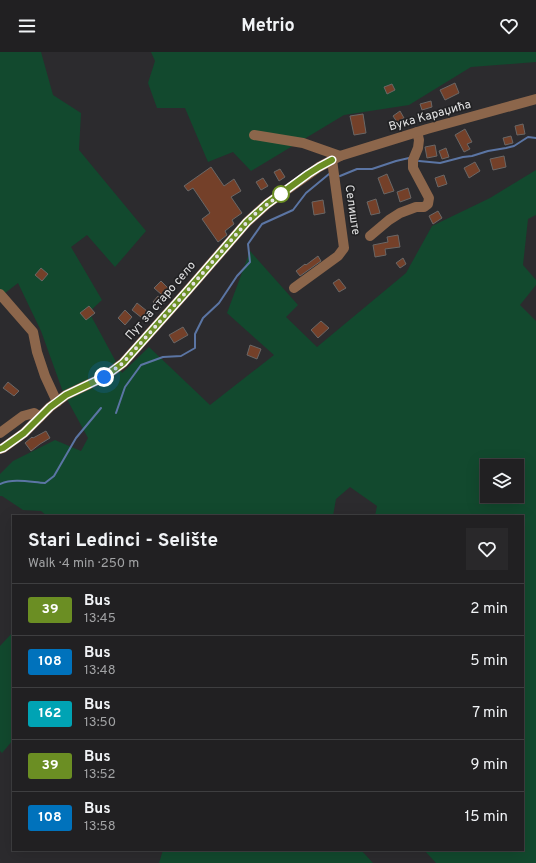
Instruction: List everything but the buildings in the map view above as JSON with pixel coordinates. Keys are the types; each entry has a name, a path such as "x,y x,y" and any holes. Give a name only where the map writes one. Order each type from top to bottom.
{"street":[{"name":"Вука Караџића","path":"336,158 417,132 536,99"},
{"path":"370,236 400,213 416,207 424,207 428,204 429,198 413,168 413,160 418,148 419,140 417,132"},
{"path":"254,135 303,143 336,158"},
{"name":"Селиште","path":"294,288 338,256 344,248 336,158"},
{"name":"Пут за старо село","path":"0,449 24,433 50,407 66,395 104,377 123,363 247,222 267,204 302,178 336,158"},
{"path":"0,294 33,332 37,352 45,376 57,402"},
{"path":"0,434 23,416 34,413 40,417"}],"green space":[{"path":"0,52 41,52 53,95 81,113 79,150 146,231 115,267 87,235 71,247 102,300 89,312 122,373 149,347 210,405 274,355 227,313 250,251 298,305 286,317 317,347 406,273 432,226 490,198 536,170 536,215 528,219 523,265 536,280 536,285 520,305 536,321 536,863 436,863 425,851 524,851 524,515 375,515 377,506 350,487 336,499 333,515 46,515 41,511 23,510 0,496 0,474 13,461 55,440 81,451 88,438 63,392 41,331 18,283 0,297"},
{"path":"151,52 536,52 536,62 471,67 409,105 344,115 251,171 233,152 208,162 185,108 157,108 148,83 155,61"},
{"path":"12,633 12,741 2,753 0,751 0,646"},
{"path":"163,851 362,851 373,863 159,863"}],"waterway":[{"path":"419,161 440,163 514,146 528,137 536,138"},
{"path":"340,176 357,169 372,169 409,158"},
{"path":"116,413 125,387 141,365 163,357 181,356 195,348 195,334 203,318 219,303 237,276 250,262 248,244 262,224 293,210 306,193 329,174"},
{"path":"0,484 11,481 45,483 54,476 76,438 101,408"}],"bus line":[{"name":"39","path":"0,449 24,433 50,407 66,395 104,377 123,363 257,212 308,174 332,160"}],"route":[{"path":"104,377 123,363 247,222 257,212 281,194"}]}
